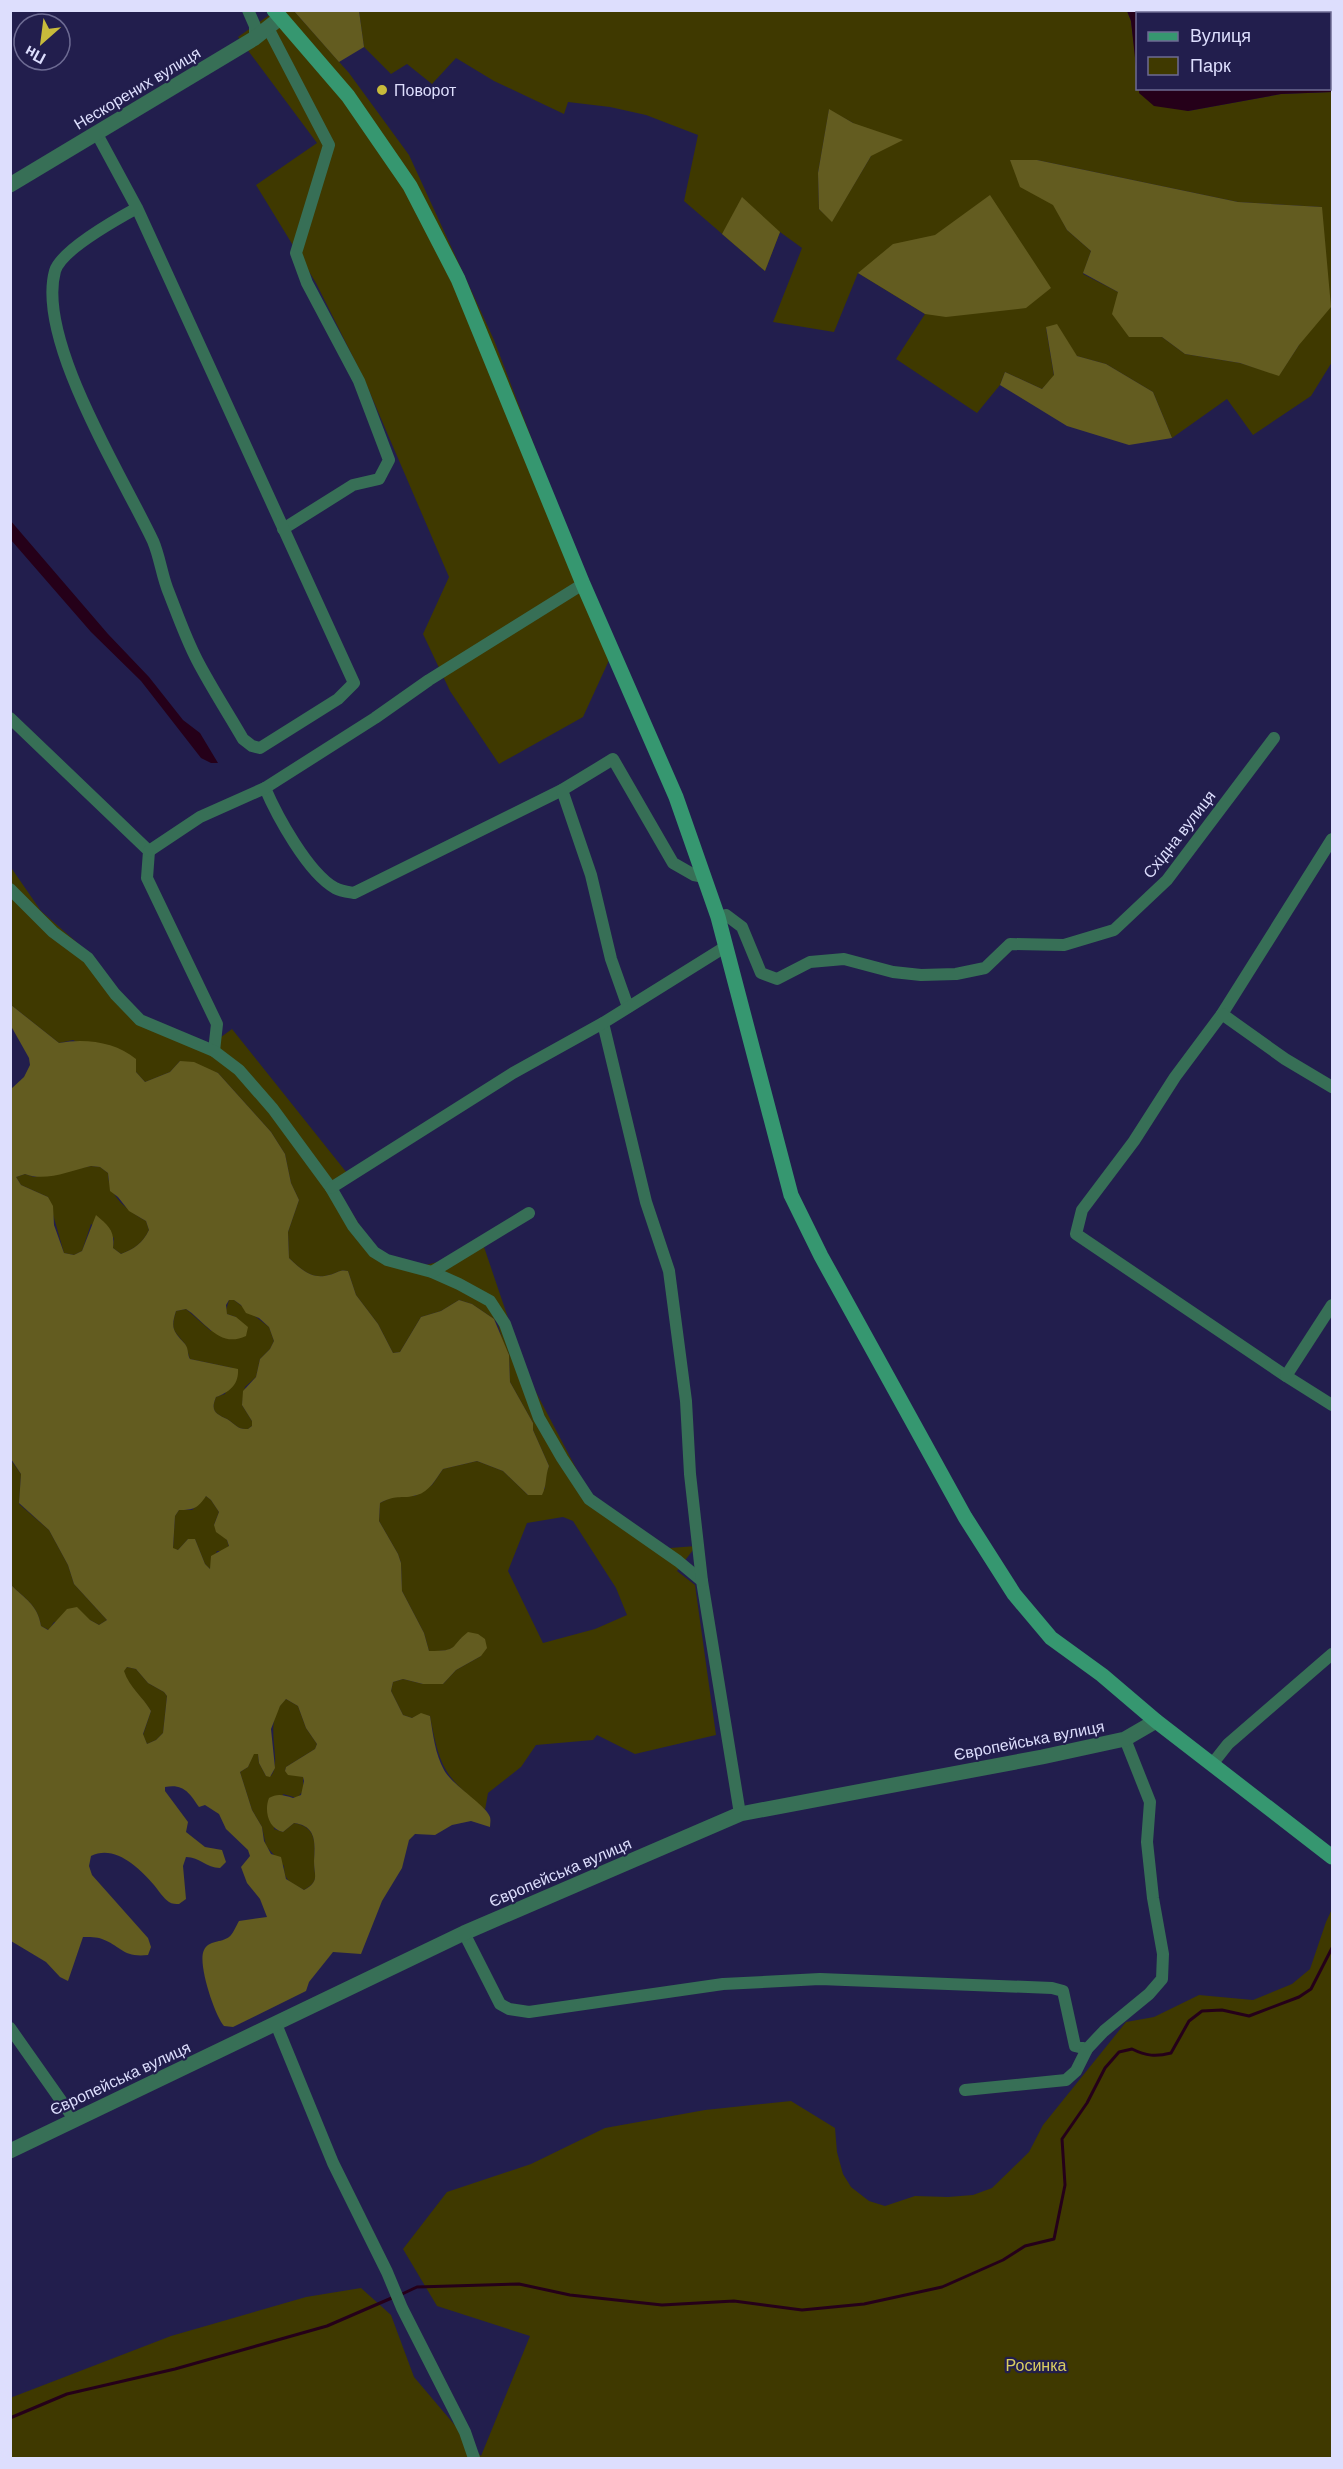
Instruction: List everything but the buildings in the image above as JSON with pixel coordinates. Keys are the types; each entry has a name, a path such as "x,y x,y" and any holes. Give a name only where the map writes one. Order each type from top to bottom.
{"main road":[{"path":"274,19 348,96 410,186 458,279 584,584 676,797 718,917 791,1195 821,1256 942,1475 1014,1594 1051,1638 1124,1692 1156,1721 1332,1857"}],"street":[{"path":"248,10 255,26 255,38"},
{"path":"274,19 328,146 296,253 307,283 359,381 389,460 379,478 353,486 284,529"},
{"name":"Нескорених вулиця","path":"10,186 255,38 274,19"},
{"path":"97,134 137,208 354,684 338,699 260,748 252,746 243,739 197,660 168,591 154,544 88,413 61,349 51,291 56,268 73,250 98,231 137,208"},
{"path":"149,851 200,817 265,788 375,718 429,680 584,584"},
{"path":"10,718 149,851"},
{"name":"Східна вулиця","path":"718,917 726,915 742,927 761,973 777,979 810,962 844,959 893,972 921,975 956,974 985,968 1010,944 1064,945 1114,930 1167,880 1274,738"},
{"path":"265,788 274,810 306,861 335,888 354,893 562,790 613,759 673,863 694,875 704,877"},
{"path":"562,790 591,875 611,959 628,1007"},
{"path":"1332,839 1222,1014 1175,1077 1134,1141 1082,1210 1076,1234 1332,1405"},
{"path":"149,851 147,878 218,1024 214,1052"},
{"path":"10,889 53,932 88,958 115,994 140,1020 214,1052 239,1070 273,1109 331,1188 353,1226 374,1252 387,1260 432,1272 490,1301 505,1323 539,1419 590,1499 678,1561 702,1581"},
{"path":"331,1188 513,1073 603,1023 725,947"},
{"path":"1222,1014 1285,1059 1332,1088"},
{"path":"603,1023 646,1202 669,1271 686,1401 690,1474 702,1581 740,1814"},
{"path":"432,1272 529,1213"},
{"path":"1286,1376 1332,1305"},
{"path":"1213,1763 1228,1744 1332,1654"},
{"name":"Європейська вулиця","path":"10,2151 276,2024 327,1997 465,1933 740,1814 1125,1739 1156,1721"},
{"path":"965,2090 1066,2080 1076,2071 1087,2049 1104,2031 1149,1994 1162,1979 1163,1954 1153,1898 1147,1842 1150,1802 1125,1739"},
{"path":"465,1933 500,2004 509,2009 529,2012 723,1984 820,1979 1052,1988 1064,1991 1075,2046 1087,2049"},
{"path":"276,2024 333,2163 387,2272 402,2308 465,2432 474,2458"},
{"path":"10,2028 74,2119"}],"green space":[{"path":"275,11 294,11 349,73 409,155 494,340 548,482 616,645 583,717 499,764 450,691 423,634 449,577 364,379 316,283 256,185 317,143 238,37"},
{"path":"359,11 1127,11 1131,21 1136,62 1136,90 1140,90 1140,94 1188,111 1281,94 1332,92 1332,362 1311,396 1253,435 1227,399 1172,438 1153,392 1106,364 1077,356 1046,328 1054,376 1042,389 1005,372 1000,385 977,413 896,359 925,314 858,273 834,332 773,322 802,248 780,232 765,271 684,201 698,135 646,115 610,107 568,102 564,114 494,81 456,58 432,84 407,64 391,74 364,47","holes":["829,110 853,123 871,156 832,221 819,209 818,173","1010,160 1037,160 1238,202 1322,207 1299,345 1279,375 1240,363 1185,354 1162,337 1129,337 1118,292 1083,274 1091,251 1067,230 1054,205"]},
{"path":"1332,11 1332,52 1331,12 1202,12"},
{"path":"10,866 41,911 90,954 142,1019 206,1048 232,1029 351,1178 337,1189 382,1261 407,1270 445,1260 482,1241 528,1377 597,1508 657,1549 696,1546 677,1571 695,1585 716,1735 635,1754 597,1735 593,1740 536,1745 521,1767 488,1793 485,1810 452,1779 441,1760 430,1716 421,1714 412,1718 403,1715 391,1691 393,1682 403,1679 423,1684 443,1684 456,1670 481,1656 461,1638 452,1648 444,1651 429,1651 424,1633 402,1591 401,1563 379,1521 380,1503 394,1496 415,1496 432,1485 443,1469 477,1461 503,1471 528,1495 545,1489 545,1476 549,1466 533,1430 533,1423 510,1382 509,1355 498,1324 472,1304 459,1300 441,1311 421,1317 400,1352 393,1353 378,1324 356,1295 348,1271 343,1270 323,1276 312,1275 289,1258 288,1232 299,1200 291,1183 285,1154 271,1132 218,1073 180,1061 170,1072 145,1082 136,1072 73,1040 59,1043 11,1005","holes":["563,1517 573,1521 616,1588 627,1615 595,1629 543,1643 508,1571 527,1523"]},
{"path":"91,1166 100,1167 108,1173 115,1196 132,1213 146,1221 149,1230 144,1239 134,1248 121,1254 113,1248 114,1238 91,1224 82,1251 74,1255 64,1253 48,1197 21,1185 16,1177 25,1174 34,1177"},
{"path":"229,1300 234,1300 269,1327 274,1341 260,1359 256,1377 245,1387 242,1405 252,1421 252,1426 248,1429 242,1429 217,1414 214,1409 216,1397 225,1394 233,1368 190,1359 185,1344 173,1327 176,1311 186,1309 211,1331 236,1317 227,1314"},
{"path":"10,1459 21,1474 19,1504 49,1530 68,1565 74,1584 107,1620 99,1625 90,1620 54,1622 49,1630 41,1626 34,1607 11,1585"},
{"path":"206,1496 219,1512 214,1525 227,1540 229,1547 224,1551 217,1551 210,1569 205,1564 195,1539 188,1539 178,1550 173,1549 175,1516 179,1510 192,1510"},
{"path":"127,1667 136,1669 148,1683 167,1696 163,1733 156,1740 147,1744 143,1735 151,1711 126,1677 123,1671"},
{"path":"286,1699 298,1706 306,1728 317,1744 315,1749 286,1767 285,1771 303,1777 303,1791 297,1798 283,1794 274,1829 283,1832 294,1823 302,1825 311,1832 314,1842 315,1878 312,1884 304,1890 287,1879 284,1866 266,1846 262,1827 252,1810 240,1772 248,1767 253,1754 258,1754 259,1763 266,1776 271,1776 275,1760 273,1729 275,1718 278,1708"},
{"name":"Росинка","path":"1332,1909 1332,2458 11,2458 10,2398 171,2336 306,2297 361,2288 391,2315 414,2377 481,2456 530,2336 437,2306 403,2249 447,2192 531,2164 605,2128 705,2110 791,2101 835,2128 837,2152 843,2174 851,2187 869,2201 885,2206 915,2196 973,2195 992,2188 1029,2152 1043,2125 1126,2022 1154,2017 1199,1995 1253,2000 1292,1984 1310,1969"}],"shaded area":[{"path":"294,11 359,11 364,47 339,62"},
{"path":"1127,11 1202,12 1136,12 1136,67 1131,21"},
{"path":"1332,52 1332,92 1281,94 1188,111 1154,106 1139,93 1139,90 1331,90"},
{"path":"829,109 853,123 903,140 871,156 832,222 819,209 818,173"},
{"path":"1010,160 1037,160 1238,202 1322,207 1331,307 1299,345 1279,376 1240,363 1185,354 1162,337 1129,337 1112,314 1118,292 1083,273 1091,251 1067,230 1053,205 1020,187"},
{"path":"990,195 1051,288 1026,308 946,317 925,314 858,273 893,244 935,235"},
{"path":"742,197 780,232 765,271 722,234"},
{"path":"1057,324 1077,356 1106,364 1153,392 1172,438 1129,445 1067,426 1000,385 1005,372 1042,389 1054,375 1046,327"},
{"path":"10,520 108,634 149,677 183,720 200,733 218,763 211,763 201,758 141,681 91,632 11,540"},
{"path":"11,1005 59,1043 90,1041 110,1045 128,1053 136,1059 136,1072 145,1082 170,1072 180,1061 194,1062 218,1073 271,1132 285,1154 291,1183 299,1200 288,1232 289,1258 312,1275 323,1276 343,1270 348,1271 356,1295 378,1324 393,1353 400,1352 421,1317 441,1311 459,1300 472,1304 494,1319 509,1355 510,1382 533,1423 533,1430 549,1466 542,1495 528,1495 503,1471 477,1461 443,1469 432,1485 421,1493 392,1498 380,1503 379,1521 401,1563 402,1591 424,1633 429,1651 450,1649 468,1632 478,1634 485,1639 487,1648 481,1656 456,1670 443,1684 423,1684 403,1679 393,1682 391,1691 403,1715 412,1718 421,1713 430,1716 436,1751 444,1770 487,1812 490,1827 471,1821 452,1825 435,1835 415,1834 409,1840 402,1868 382,1901 361,1954 333,1952 309,1982 306,1991 233,2027 224,2026 212,2001 203,1966 204,1950 209,1945 229,1937 239,1921 267,1917 260,1899 247,1883 241,1867 250,1856 248,1850 226,1829 219,1814 205,1805 199,1807 182,1788 165,1787 165,1791 188,1822 186,1832 205,1847 222,1850 226,1862 220,1868 215,1868 186,1857 183,1866 186,1899 179,1904 169,1902 141,1871 126,1859 108,1853 91,1856 89,1866 92,1875 148,1938 151,1947 148,1955 133,1955 102,1939 83,1937 68,1981 60,1977 46,1962 11,1941 11,1585 30,1603 37,1613 41,1626 48,1630 67,1609 77,1607 90,1620 99,1625 107,1620 74,1584 68,1565 49,1530 19,1503 21,1474 11,1459 11,1089 24,1077 30,1065 29,1058 11,1026","holes":["91,1166 100,1167 108,1173 110,1191 129,1211 146,1221 149,1230 144,1239 134,1248 121,1254 113,1248 110,1229 96,1215 82,1251 74,1255 64,1253 54,1225 53,1206 48,1197 21,1185 16,1177 25,1174 41,1177","229,1300 234,1300 246,1313 259,1318 269,1327 274,1341 260,1359 256,1377 243,1391 242,1405 252,1421 252,1426 248,1429 242,1429 217,1414 214,1409 216,1397 235,1384 238,1369 190,1359 186,1346 173,1326 176,1311 186,1309 220,1336 228,1339 246,1336 248,1327 236,1317 227,1314 226,1305","206,1496 211,1500 219,1512 214,1525 216,1532 227,1540 229,1546 211,1556 210,1569 205,1564 195,1539 188,1539 178,1550 173,1548 175,1516 179,1510 188,1510 198,1506","127,1667 136,1669 148,1683 167,1696 163,1733 156,1740 147,1744 143,1734 151,1711 124,1671","286,1699 298,1706 306,1728 317,1744 315,1749 286,1767 285,1771 288,1775 303,1777 301,1795 293,1798 281,1795 272,1796 269,1798 267,1808 271,1823 278,1830 283,1832 294,1823 307,1828 313,1836 315,1878 312,1884 304,1890 286,1879 281,1857 271,1854 264,1841 262,1827 252,1810 240,1772 248,1767 254,1754 258,1754 259,1763 266,1776 270,1777 275,1768 271,1729 280,1706"]}],"waterway":[{"path":"400,2295 417,2287 519,2284 570,2295 662,2305 734,2301 802,2310 864,2304 942,2287 1003,2260 1025,2246 1054,2239 1065,2185 1062,2139 1087,2103 1105,2068 1119,2052 1132,2049 1151,2055 1171,2053 1189,2021 1202,2011 1222,2010 1249,2016 1299,1997 1311,1989 1332,1948"},
{"path":"10,2418 67,2394 175,2369 327,2326 394,2297"}],"place":[{"name":"Поворот","path":"382,90"}]}
